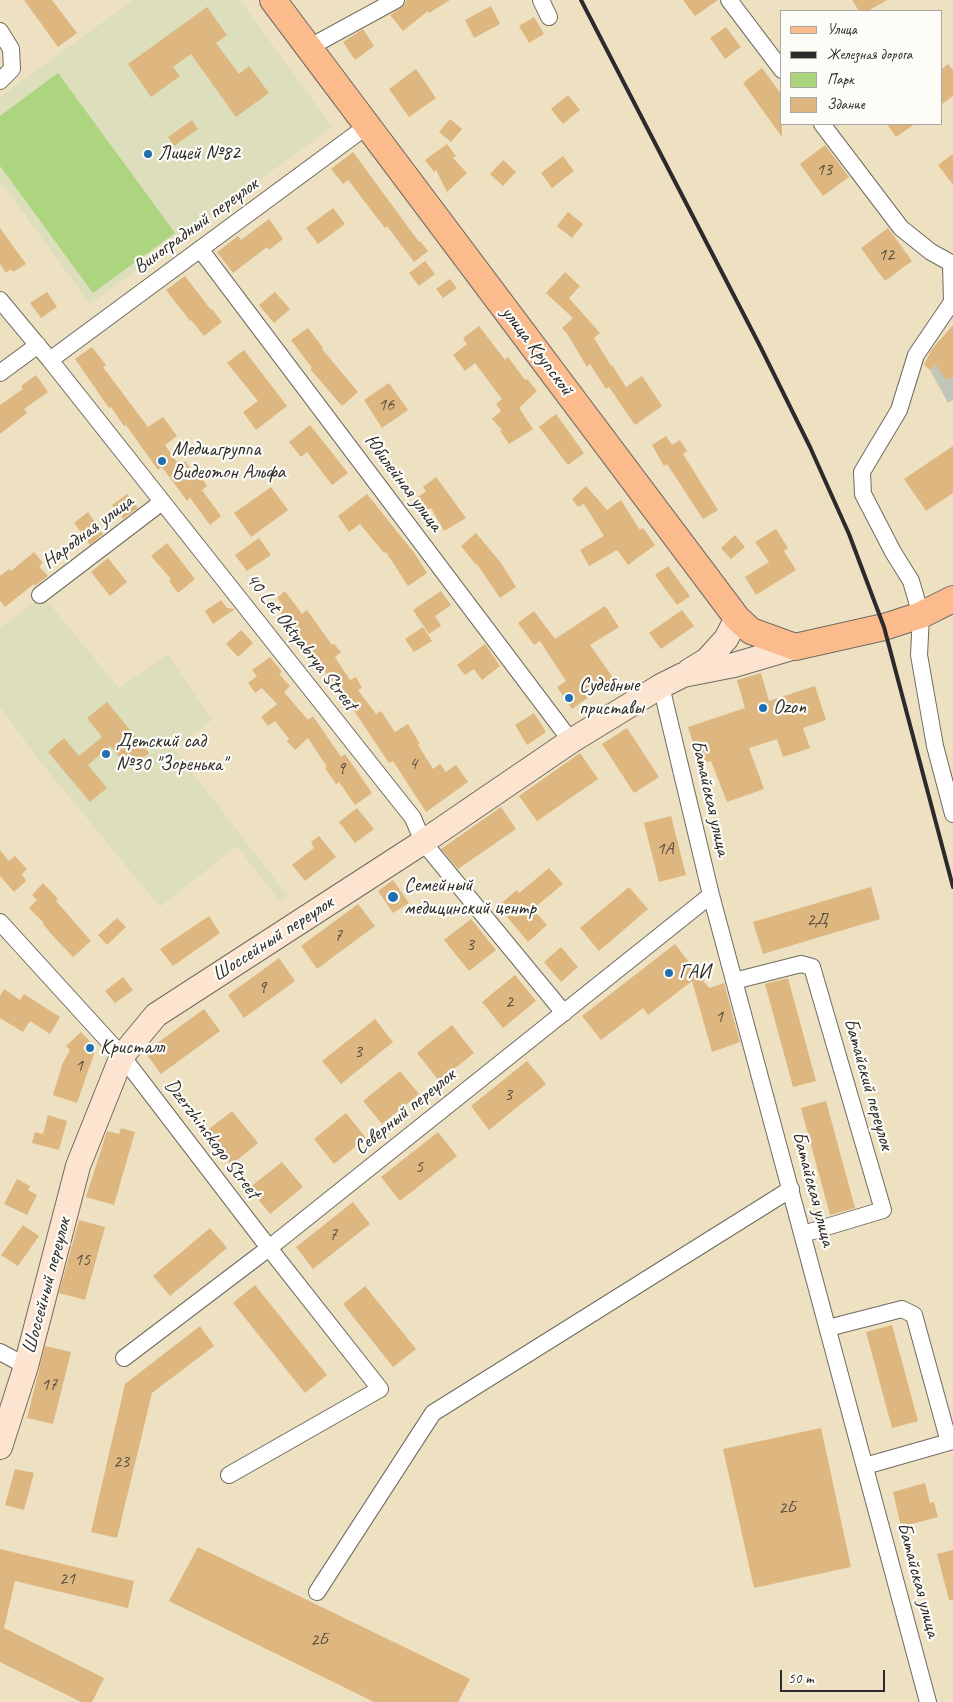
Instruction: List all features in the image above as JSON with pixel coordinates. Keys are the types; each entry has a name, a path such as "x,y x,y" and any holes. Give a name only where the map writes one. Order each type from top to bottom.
{"main road":[{"name":"улица Крупской","path":"273,0 737,618 752,631 796,648"},
{"path":"796,648 884,627 921,615 953,599"},
{"path":"683,675 707,660 726,639 737,618"},
{"name":"Шоссейный переулок","path":"0,1447 26,1366 78,1166 122,1056 156,1015 423,842 571,741 661,686 683,675 734,665 796,648"}],"street":[{"path":"308,48 396,0"},
{"path":"541,0 549,17"},
{"path":"729,0 780,67"},
{"path":"0,31 11,49 12,69 0,80"},
{"path":"823,125 901,228 931,252 951,263 952,302 916,355 899,410 862,472 863,494 911,582 921,615 919,655 934,746 953,814"},
{"name":"Виноградный переулок","path":"50,360 367,126"},
{"name":"Юбилейная улица","path":"200,250 571,741"},
{"name":"40 Let Oktyabrya Street","path":"0,300 50,360 413,818 423,842 564,1012"},
{"path":"0,373 38,345"},
{"name":"Народная улица","path":"40,595 162,502"},
{"name":"Батайская улица","path":"661,686 711,896 928,1702"},
{"name":"Северный переулок","path":"124,1358 269,1248 711,896"},
{"name":"Dzerzhinskogo Street","path":"0,922 122,1056 380,1389 229,1475"},
{"name":"Батайский переулок","path":"734,981 802,964 812,967 883,1210 803,1234"},
{"path":"317,1592 433,1413 791,1189"},
{"path":"828,1328 902,1309 914,1315 951,1441 865,1466"},
{"path":"0,1352 26,1366"}],"shaded area":[{"name":"Лицей №82","path":"133,0 240,0 332,127 90,304 0,181 0,97"},
{"path":"953,346 953,400 948,403 930,370"},
{"name":"Детский сад №30 \"Зоренька\"","path":"47,601 119,688 168,654 212,720 174,749 288,896 280,902 237,846 160,907 38,759 0,707 0,628 35,602"}],"green space":[{"path":"58,73 175,233 93,293 0,166 0,116"}],"building":[{"path":"24,0 52,0 77,33 58,47"},
{"path":"407,0 450,0 429,13 428,11 403,31 390,15 401,8"},
{"path":"683,0 718,0 695,16"},
{"path":"852,0 887,0 870,10 858,10"},
{"path":"491,6 500,24 474,38 465,20"},
{"name":"Лицей №82","path":"207,7 227,35 216,43 239,74 249,66 269,93 236,117 191,54 173,67 180,76 151,97 128,64"},
{"path":"534,17 544,34 529,43 519,26"},
{"path":"726,27 741,47 725,59 710,38"},
{"path":"363,29 374,46 355,60 343,42"},
{"path":"948,64 953,70 953,96 943,103 943,68"},
{"path":"762,68 780,92 782,137 743,83"},
{"path":"416,69 436,98 409,117 389,89"},
{"path":"568,95 580,110 563,124 551,109"},
{"path":"450,119 462,129 451,142 439,132"},
{"path":"192,120 198,129 174,146 168,137"},
{"path":"888,125 914,125 896,137"},
{"path":"447,144 456,156 453,158 467,173 447,192 436,170 434,172 425,160"},
{"path":"825,145 849,177 823,196 800,164"},
{"path":"353,152 419,242 428,251 414,262 387,226 385,228 348,180 343,184 331,169"},
{"path":"953,154 953,185 938,165"},
{"path":"563,156 574,171 552,188 541,173"},
{"path":"503,160 516,172 503,186 490,174"},
{"path":"333,208 345,224 318,244 306,228"},
{"path":"568,212 583,224 572,238 557,226"},
{"path":"269,219 283,239 269,250 267,247 233,273 217,252 238,236 241,240"},
{"path":"0,228 26,264 13,272 11,269 6,273 0,264"},
{"path":"888,228 912,261 885,281 861,248"},
{"path":"425,261 435,274 419,286 409,273"},
{"path":"565,272 580,286 569,298 600,333 594,338 626,387 642,376 662,406 635,425 609,387 606,389 590,364 587,367 562,328 573,318 546,293"},
{"path":"185,276 222,322 204,336 166,290"},
{"path":"450,279 457,288 443,298 436,289"},
{"path":"47,292 57,307 41,318 30,303"},
{"path":"275,292 290,309 274,323 259,305"},
{"path":"953,325 953,376 946,380 936,364 930,370 924,365 932,349"},
{"path":"479,326 505,360 508,357 525,380 527,379 537,391 519,408 533,429 509,444 500,431 502,430 492,419 501,411 496,404 502,399 475,363 465,371 453,355 467,344 463,338"},
{"path":"308,328 322,349 358,392 342,406 310,369 312,368 291,340"},
{"path":"92,347 106,365 103,367 148,427 163,417 177,436 165,445 179,465 185,461 197,478 200,476 207,486 202,490 221,516 210,525 190,498 187,501 162,467 158,470 126,425 124,426 111,407 109,408 75,359"},
{"path":"244,350 287,406 256,430 243,412 258,401 227,363"},
{"path":"36,375 48,392 24,409 27,413 0,434 0,405 23,389 21,386"},
{"path":"389,383 408,410 382,428 364,400"},
{"path":"556,414 584,453 568,465 539,427"},
{"path":"310,425 348,473 332,485 307,452 301,457 289,442"},
{"path":"666,436 672,445 680,440 687,451 683,454 718,510 703,519 667,464 664,466 652,445"},
{"path":"953,446 953,493 926,511 904,479"},
{"path":"436,477 466,518 444,531 431,508 428,510 418,497 426,491 423,487"},
{"path":"586,486 607,510 621,500 640,530 643,528 655,545 628,565 617,550 589,566 580,550 604,536 584,504 578,507 572,499"},
{"path":"271,487 288,510 251,537 234,513"},
{"path":"127,494 138,508 123,519 112,505"},
{"path":"367,494 415,554 427,573 408,586 386,552 384,553 360,524 349,532 338,516"},
{"path":"88,512 103,534 90,545 74,523"},
{"path":"776,529 788,548 784,551 796,570 756,595 745,577 769,562 755,542"},
{"path":"476,533 501,563 516,587 500,598 477,564 461,546"},
{"path":"735,535 745,547 731,559 721,548"},
{"path":"259,538 271,555 247,571 235,555"},
{"path":"167,543 195,579 178,593 169,581 171,579 151,556"},
{"path":"34,552 43,563 39,566 48,576 35,586 34,584 5,607 0,601 0,576 9,569 11,571"},
{"path":"108,558 127,582 110,596 91,572"},
{"path":"668,566 690,596 677,605 655,575"},
{"path":"285,591 302,614 307,610 332,645 334,644 341,652 335,657 350,680 356,677 362,688 358,690 376,714 381,711 395,732 408,724 433,769 440,764 446,772 456,765 468,782 426,812 393,761 389,763 334,681 332,682 307,651 304,653 295,640 298,638 287,625 289,624 277,608 282,604 277,598"},
{"path":"441,591 451,605 435,616 441,626 429,634 413,610"},
{"path":"221,600 227,608 235,609 213,624 205,611"},
{"path":"605,606 619,627 590,645 614,679 572,709 557,687 566,681 540,641 534,645 518,623 534,611 555,639"},
{"path":"682,610 694,626 661,649 649,633"},
{"path":"423,627 432,641 414,652 405,639"},
{"path":"241,630 253,643 238,657 226,644"},
{"path":"485,644 500,666 482,680 474,669 465,675 457,665"},
{"path":"270,657 282,672 279,674 290,686 284,692 308,720 313,716 341,757 345,754 372,793 355,805 339,782 336,784 308,738 295,750 275,721 268,726 261,717 277,704 262,688 255,693 248,683 257,676 252,670"},
{"path":"761,673 769,701 815,686 826,720 803,728 810,748 783,757 777,739 749,748 764,789 727,802 711,761 700,764 688,727 745,708 737,680"},
{"path":"107,702 149,753 130,769 110,746 88,765 107,788 90,802 48,752 64,738 79,756 102,737 87,718"},
{"path":"534,713 546,732 527,745 515,725"},
{"path":"627,728 659,777 634,793 602,744"},
{"path":"580,753 598,779 537,821 519,796"},
{"path":"501,807 516,829 458,869 441,849"},
{"path":"357,808 374,829 355,843 339,822"},
{"path":"671,816 686,875 659,882 644,823"},
{"path":"319,836 336,857 305,881 292,865 314,848 311,842"},
{"path":"0,850 9,861 15,856 27,869 22,874 26,881 14,892 0,876"},
{"path":"549,868 563,884 533,909 547,925 528,942 498,906 517,890 519,893"},
{"name":"Семейный медицинский центр","path":"393,880 409,903 393,913 378,891"},
{"path":"43,883 91,941 73,957 29,908 37,900 32,895"},
{"path":"629,887 648,909 599,951 580,928"},
{"path":"871,887 880,919 763,954 753,922"},
{"path":"358,904 375,926 317,969 301,946"},
{"path":"209,916 220,933 173,966 160,949"},
{"path":"117,918 126,927 107,945 98,935"},
{"path":"471,919 496,950 469,971 444,940"},
{"path":"675,944 709,988 724,983 740,1042 712,1052 692,981 648,1015 643,1008 601,1040 582,1016"},
{"path":"561,947 578,967 561,982 544,962"},
{"path":"279,958 295,981 244,1018 228,995"},
{"path":"515,975 536,1001 503,1028 482,1002"},
{"path":"123,977 133,990 115,1003 105,991"},
{"path":"788,978 816,1081 793,1087 765,984"},
{"path":"4,989 20,1000 24,994 60,1017 50,1034 30,1021 23,1032 0,1018 0,996"},
{"path":"204,1009 220,1031 161,1074 145,1052"},
{"path":"375,1019 393,1042 341,1084 322,1061"},
{"path":"452,1025 474,1053 439,1081 417,1053"},
{"path":"81,1032 96,1048 77,1103 53,1095 62,1065 70,1050 66,1046"},
{"path":"527,1061 546,1084 489,1130 471,1106"},
{"path":"400,1071 419,1094 382,1124 363,1101"},
{"path":"826,1101 855,1208 830,1215 801,1108"},
{"path":"232,1111 258,1143 231,1165 205,1132"},
{"path":"346,1113 366,1138 334,1164 314,1139"},
{"path":"48,1115 67,1121 59,1150 32,1143 35,1132 43,1134"},
{"path":"121,1128 135,1132 114,1205 86,1197 107,1131 119,1134"},
{"path":"438,1132 457,1156 400,1201 381,1177"},
{"path":"282,1162 303,1187 270,1214 249,1188"},
{"path":"17,1179 30,1186 28,1190 37,1195 27,1215 4,1204"},
{"path":"353,1202 370,1224 313,1269 296,1247"},
{"path":"79,1220 105,1227 85,1300 59,1293"},
{"path":"23,1225 39,1236 18,1266 1,1255"},
{"path":"210,1228 227,1248 170,1296 153,1276"},
{"path":"255,1285 327,1375 305,1393 233,1303"},
{"path":"365,1286 416,1349 393,1367 343,1304"},
{"path":"892,1325 918,1421 892,1428 866,1332"},
{"path":"200,1326 214,1346 152,1393 117,1538 91,1532 125,1384"},
{"path":"45,1346 71,1352 53,1424 27,1418"},
{"path":"821,1428 851,1567 754,1588 723,1449"},
{"path":"15,1469 34,1473 24,1510 5,1505"},
{"path":"925,1483 930,1503 934,1502 938,1517 901,1527 893,1492"},
{"path":"198,1547 470,1679 458,1702 374,1702 169,1601"},
{"path":"0,1549 134,1581 128,1608 15,1581 4,1628 104,1678 92,1702 81,1702 0,1662"},
{"path":"953,1550 953,1600 949,1600 937,1554"}],"railway":[{"path":"581,0 759,344 810,447 849,534 884,627 953,887"}],"place":[{"name":"Лицей №82","path":"148,154"},
{"name":"Медиагруппа Видеотон Альфа","path":"162,461"},
{"name":"Судебные приставы","path":"569,698"},
{"name":"Ozon","path":"763,708"},
{"name":"Детский сад №30 \"Зоренька\"","path":"106,754"},
{"name":"Семейный медицинский центр","path":"393,897"},
{"name":"ГАИ","path":"669,973"},
{"name":"Кристалл","path":"90,1048"}]}
